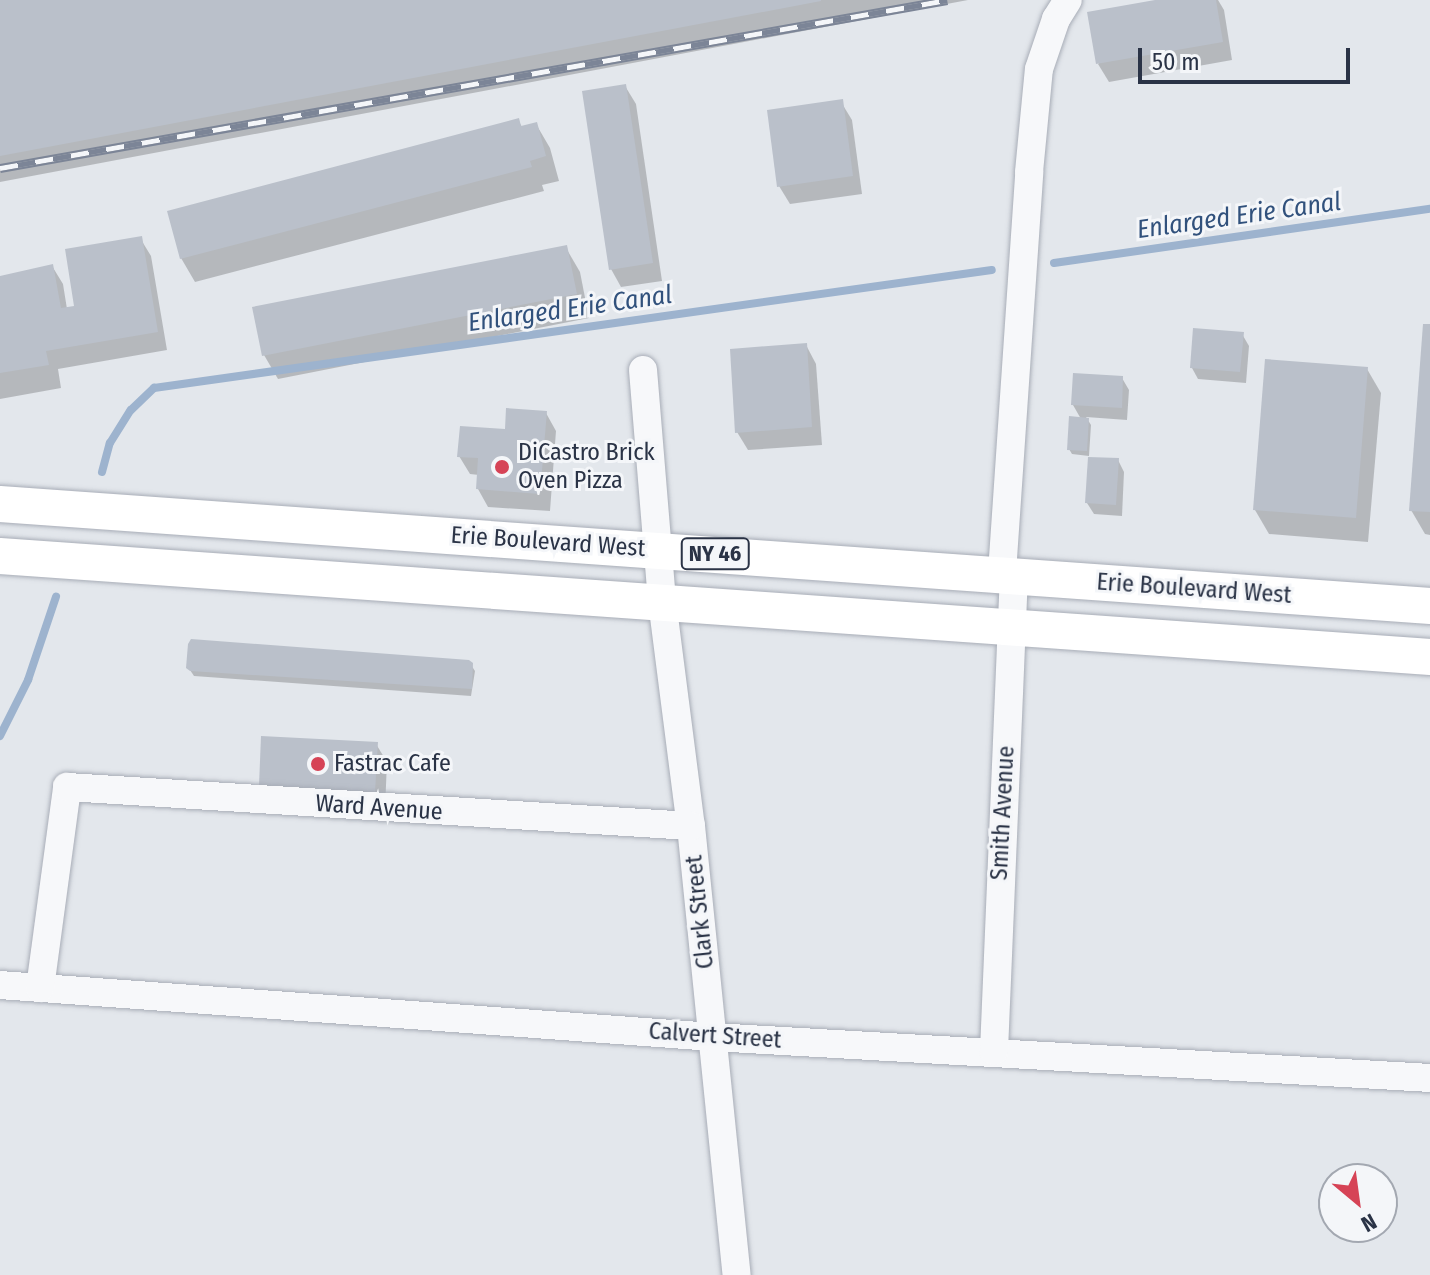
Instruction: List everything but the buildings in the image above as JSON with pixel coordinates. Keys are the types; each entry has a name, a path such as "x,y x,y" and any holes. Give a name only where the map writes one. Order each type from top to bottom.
{"main road":[{"name":"Erie Boulevard West","path":"0,504 1430,606"},
{"name":"Erie Boulevard West","path":"0,556 1430,657"}],"street":[{"name":"Smith Avenue","path":"994,1051 1013,627 1008,574 1029,172 1039,69 1056,19 1068,0"},
{"name":"Clark Street","path":"643,370 662,601 691,826 737,1275"},
{"name":"Ward Avenue","path":"40,988 67,787 691,826"},
{"name":"Calvert Street","path":"0,985 713,1037 1430,1078"}],"waterway":[{"name":"Enlarged Erie Canal","path":"1054,263 1430,209"},
{"name":"Enlarged Erie Canal","path":"102,472 110,443 131,410 154,388 992,270"},
{"path":"0,736 28,680 56,597"}],"railway":[{"path":"0,168 947,0"}],"place":[{"name":"DiCastro Brick Oven Pizza","path":"502,467"},
{"name":"Fastrac Cafe","path":"318,764"}]}
